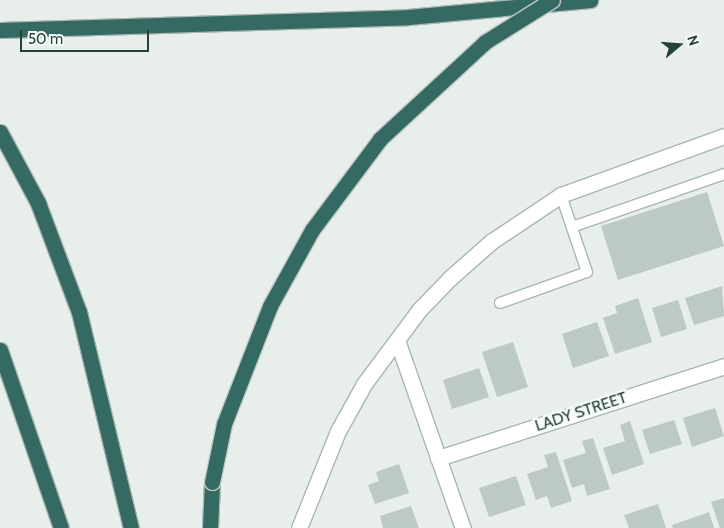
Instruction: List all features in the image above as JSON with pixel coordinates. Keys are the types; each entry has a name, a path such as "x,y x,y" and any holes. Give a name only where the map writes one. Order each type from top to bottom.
{"highway":[{"path":"210,528 212,482 224,424 270,306 312,230 380,139 485,42 552,0"},
{"path":"0,30 408,17 590,0"},
{"path":"0,132 38,203 79,312 131,528"},
{"path":"0,350 61,528"}],"main road":[{"path":"299,528 338,431 364,384 397,340 450,278 492,241 561,195 724,136"},
{"path":"397,340 463,528"},
{"name":"LADY STREET","path":"438,458 724,366"}],"lane":[{"path":"572,227 724,174"},
{"path":"500,303 587,272 561,195"}],"building":[{"path":"707,192 724,246 618,280 601,226"},
{"path":"722,286 724,316 694,325 685,298"},
{"path":"638,298 652,342 615,354 603,318 617,313 615,306"},
{"path":"678,300 687,329 661,337 652,308"},
{"path":"597,322 609,356 573,368 562,334"},
{"path":"513,342 528,387 497,397 482,352"},
{"path":"479,368 489,397 452,409 443,380"},
{"path":"715,408 724,436 692,447 683,418"},
{"path":"674,420 682,444 650,454 642,430"},
{"path":"630,421 644,464 612,475 603,448 625,441 620,425"},
{"path":"593,438 610,489 587,496 584,484 572,488 563,460 586,453 582,441"},
{"path":"556,452 572,501 551,508 547,496 536,500 527,474 548,467 544,455"},
{"path":"399,464 409,493 375,504 368,485 379,481 376,472"},
{"path":"516,476 526,505 489,517 479,488"},
{"path":"724,498 724,528 720,528 711,502"},
{"path":"658,504 666,528 629,528 624,515"},
{"path":"411,506 419,528 383,528 380,516"},
{"path":"709,512 714,528 673,528 672,525"}]}
